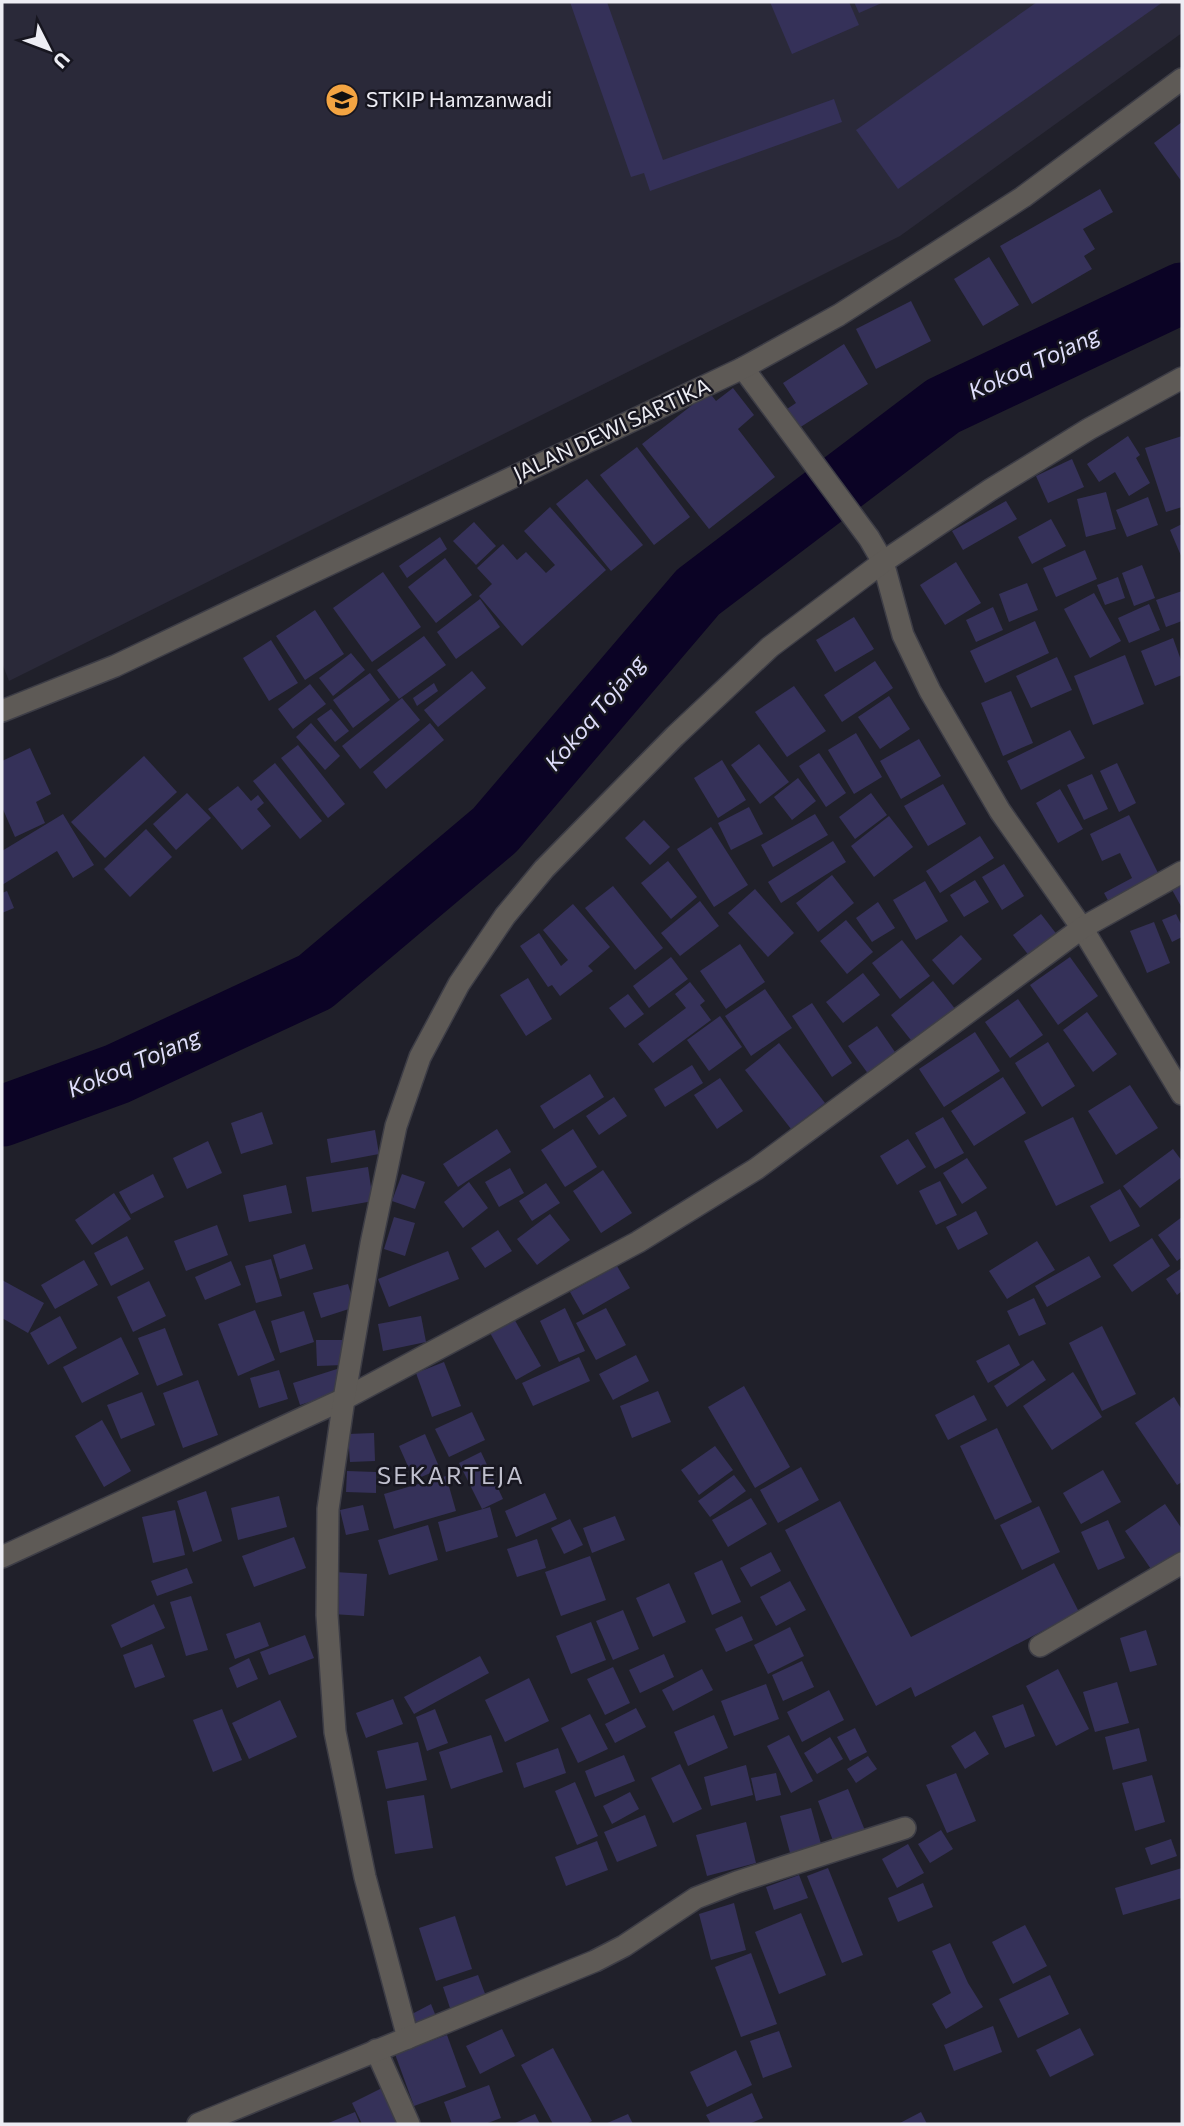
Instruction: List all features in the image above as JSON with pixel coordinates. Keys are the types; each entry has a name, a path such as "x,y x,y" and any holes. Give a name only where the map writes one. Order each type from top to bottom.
{"street":[{"name":"JALAN DEWI SARTIKA","path":"2,711 116,666 743,368 839,315 979,226 1033,190 1182,79"},
{"path":"743,368 869,538 883,562 903,635 930,691 1000,811 1082,928 1182,1094"},
{"path":"408,2038 365,1877 335,1732 327,1615 328,1509 371,1244 396,1126 420,1057 459,984 505,916 544,869 675,736 770,647 883,562 990,490 1089,429 1182,378"},
{"path":"2,1557 344,1399 638,1242 767,1160 1082,928 1182,872"},
{"path":"1040,1646 1182,1563"},
{"path":"198,2124 595,1961 624,1946 696,1898 737,1882 905,1828"},
{"path":"376,2050 409,2124"}],"shaded area":[{"path":"2,2 1182,2 1182,33 900,236 9,681 2,663"}],"building":[{"path":"570,2 607,2 663,160 834,99 842,122 650,191 644,173 631,177"},
{"path":"770,2 849,2 859,25 792,54"},
{"path":"854,2 884,2 859,13"},
{"path":"1037,2 1163,2 898,189 856,130"},
{"path":"1182,122 1182,182 1154,143"},
{"path":"1100,189 1113,212 1083,229 1095,249 1084,256 1092,269 1032,304 1000,246"},
{"path":"989,257 1019,305 983,326 954,279"},
{"path":"911,301 931,341 876,369 856,329"},
{"path":"844,344 868,384 799,428 787,409 796,403 783,383"},
{"path":"733,388 754,415 738,429 775,477 709,529 642,444 709,392 716,401"},
{"path":"1128,436 1140,455 1136,458 1150,483 1129,496 1115,472 1099,482 1087,464"},
{"path":"1182,436 1182,507 1166,512 1145,448"},
{"path":"637,447 690,517 654,545 600,475"},
{"path":"1072,459 1084,487 1048,503 1036,476"},
{"path":"587,479 643,545 611,571 556,504"},
{"path":"1106,492 1116,529 1086,537 1077,499"},
{"path":"1148,497 1158,525 1127,537 1116,510"},
{"path":"1006,501 1017,519 963,550 952,531"},
{"path":"550,507 606,570 522,646 479,596 492,584 477,568 503,544 517,560 526,552 546,573 555,565 524,531"},
{"path":"1051,519 1066,546 1032,564 1018,537"},
{"path":"474,522 496,546 476,565 453,541"},
{"path":"1182,524 1182,558 1170,530"},
{"path":"440,537 447,549 407,578 399,566"},
{"path":"1085,550 1097,579 1056,597 1043,568"},
{"path":"445,558 472,595 436,623 408,587"},
{"path":"956,562 981,603 945,625 920,585"},
{"path":"1142,565 1155,598 1134,606 1122,573"},
{"path":"383,572 421,627 372,662 333,608"},
{"path":"1118,577 1125,598 1105,605 1097,585"},
{"path":"1027,583 1038,610 1009,622 999,594"},
{"path":"1182,591 1182,621 1166,627 1156,600"},
{"path":"1094,593 1121,641 1090,658 1064,609"},
{"path":"480,599 500,627 456,659 437,632"},
{"path":"1149,604 1160,630 1129,643 1118,618"},
{"path":"993,607 1003,630 976,642 966,620"},
{"path":"315,610 344,654 305,680 276,636"},
{"path":"854,617 874,649 835,672 816,640"},
{"path":"1035,621 1049,653 985,683 970,651"},
{"path":"424,636 446,665 399,699 377,670"},
{"path":"1173,638 1182,663 1182,675 1155,686 1141,651"},
{"path":"271,640 298,683 269,701 243,658"},
{"path":"351,653 365,670 333,696 319,678"},
{"path":"1125,655 1144,704 1093,725 1074,676"},
{"path":"1057,657 1072,690 1031,708 1016,676"},
{"path":"875,661 893,688 842,722 824,695"},
{"path":"472,671 486,688 438,727 424,710"},
{"path":"370,673 390,700 353,728 333,700"},
{"path":"434,683 438,691 417,706 413,698"},
{"path":"310,684 326,704 293,729 278,709"},
{"path":"794,686 826,731 787,757 755,712"},
{"path":"1011,691 1033,743 1003,756 981,703"},
{"path":"889,696 910,729 880,749 858,717"},
{"path":"402,698 420,720 360,769 342,746"},
{"path":"331,709 349,731 335,742 317,719"},
{"path":"311,723 340,756 325,770 296,737"},
{"path":"430,723 444,740 386,789 373,772"},
{"path":"1070,730 1085,758 1021,790 1007,761"},
{"path":"856,733 882,777 854,794 828,750"},
{"path":"919,739 941,776 901,799 880,761"},
{"path":"759,744 789,782 760,804 731,765"},
{"path":"298,745 345,804 328,818 281,758"},
{"path":"30,748 51,794 36,802 45,823 15,837 2,807 2,761"},
{"path":"819,753 846,793 826,807 799,766"},
{"path":"144,756 177,792 105,858 71,822"},
{"path":"722,760 746,800 718,818 694,778"},
{"path":"275,763 322,821 300,839 253,781"},
{"path":"1117,763 1136,803 1119,812 1100,771"},
{"path":"1092,774 1108,809 1084,820 1067,785"},
{"path":"798,778 816,801 792,820 774,797"},
{"path":"943,784 966,824 928,846 904,806"},
{"path":"238,786 251,801 258,795 264,803 257,809 271,826 242,850 208,809"},
{"path":"1060,789 1083,829 1058,843 1036,803"},
{"path":"187,793 211,818 176,850 153,824"},
{"path":"871,793 887,815 855,839 839,817"},
{"path":"749,807 763,834 731,850 718,823"},
{"path":"63,814 94,865 73,878 57,851 2,885 2,851"},
{"path":"815,814 828,835 773,867 761,845"},
{"path":"1129,815 1161,879 1111,906 1104,893 1132,878 1120,853 1102,861 1090,834"},
{"path":"889,816 913,847 874,877 851,846"},
{"path":"644,820 670,847 650,865 625,838"},
{"path":"711,827 748,885 714,907 677,849"},
{"path":"146,829 172,857 130,897 104,869"},
{"path":"980,836 994,858 940,893 926,871"},
{"path":"833,841 846,862 781,903 768,882"},
{"path":"668,861 697,897 671,919 641,883"},
{"path":"1004,864 1024,896 1002,910 982,877"},
{"path":"832,875 854,903 818,932 796,903"},
{"path":"975,880 989,902 964,917 950,895"},
{"path":"925,881 948,921 916,940 893,900"},
{"path":"1182,882 1182,908 1171,888"},
{"path":"613,886 663,948 635,970 585,908"},
{"path":"755,889 794,933 768,957 728,913"},
{"path":"7,891 14,908 2,913 2,893"},
{"path":"700,901 719,926 680,956 661,933"},
{"path":"878,902 895,928 872,942 856,918"},
{"path":"573,904 610,947 588,966 593,971 560,996 552,985 548,987 520,946 539,933 561,966 568,960 543,930"},
{"path":"1041,914 1058,936 1030,957 1013,935"},
{"path":"1176,914 1182,926 1182,937 1172,942 1162,920"},
{"path":"846,920 873,952 847,974 820,941"},
{"path":"1154,922 1170,963 1147,973 1130,931"},
{"path":"961,935 982,959 953,985 932,960"},
{"path":"902,940 930,976 900,999 872,963"},
{"path":"740,944 765,982 726,1009 700,971"},
{"path":"671,957 688,979 649,1008 633,986"},
{"path":"1070,957 1098,996 1058,1025 1030,985"},
{"path":"863,973 880,995 843,1023 826,1002"},
{"path":"528,978 552,1019 526,1036 500,995"},
{"path":"933,981 956,1010 914,1044 891,1015"},
{"path":"690,982 705,1001 700,1005 711,1020 653,1063 638,1044 686,1008 675,994"},
{"path":"765,989 792,1028 751,1056 725,1016"},
{"path":"628,994 644,1014 625,1028 609,1008"},
{"path":"1018,999 1043,1035 1010,1058 985,1022"},
{"path":"812,1003 852,1063 832,1077 792,1016"},
{"path":"1087,1012 1117,1054 1093,1072 1063,1030"},
{"path":"720,1016 742,1047 709,1071 687,1040"},
{"path":"877,1026 897,1055 869,1075 848,1046"},
{"path":"975,1032 1000,1071 944,1107 919,1069"},
{"path":"1048,1042 1075,1086 1042,1107 1015,1063"},
{"path":"779,1043 825,1103 791,1129 745,1070"},
{"path":"692,1065 703,1083 665,1107 654,1089"},
{"path":"590,1074 604,1097 554,1129 540,1106"},
{"path":"1003,1077 1026,1113 974,1146 951,1111"},
{"path":"720,1078 743,1111 717,1129 694,1095"},
{"path":"1130,1085 1158,1128 1116,1155 1088,1111"},
{"path":"614,1097 627,1116 599,1135 586,1116"},
{"path":"262,1112 273,1144 241,1154 231,1123"},
{"path":"943,1117 964,1153 935,1169 915,1133"},
{"path":"1073,1117 1104,1183 1056,1206 1024,1141"},
{"path":"497,1129 511,1152 458,1187 443,1164"},
{"path":"573,1129 597,1167 565,1187 541,1150"},
{"path":"375,1130 379,1154 331,1163 327,1139"},
{"path":"908,1139 926,1167 897,1185 880,1156"},
{"path":"208,1141 222,1173 187,1189 173,1158"},
{"path":"1173,1149 1182,1161 1182,1177 1140,1208 1123,1186"},
{"path":"967,1158 987,1188 962,1204 943,1173"},
{"path":"368,1167 373,1201 312,1212 306,1177"},
{"path":"510,1168 524,1193 499,1207 485,1182"},
{"path":"603,1170 632,1213 601,1233 573,1191"},
{"path":"153,1174 164,1197 131,1214 119,1192"},
{"path":"402,1174 425,1182 415,1209 392,1201"},
{"path":"940,1181 957,1215 936,1225 919,1191"},
{"path":"469,1182 488,1208 463,1228 444,1202"},
{"path":"546,1183 560,1203 532,1221 519,1201"},
{"path":"286,1185 292,1213 249,1222 243,1195"},
{"path":"1120,1189 1140,1226 1110,1242 1090,1206"},
{"path":"114,1193 131,1219 92,1245 75,1220"},
{"path":"976,1211 988,1234 958,1250 946,1227"},
{"path":"550,1214 570,1240 537,1265 517,1239"},
{"path":"394,1217 415,1223 405,1256 384,1249"},
{"path":"1182,1217 1182,1257 1177,1261 1158,1235"},
{"path":"217,1225 228,1255 186,1271 174,1241"},
{"path":"498,1230 512,1251 485,1268 471,1248"},
{"path":"127,1236 144,1269 111,1286 94,1253"},
{"path":"1152,1238 1170,1266 1132,1292 1113,1265"},
{"path":"1037,1241 1055,1270 1007,1299 989,1271"},
{"path":"305,1244 313,1269 280,1279 273,1255"},
{"path":"448,1251 459,1279 389,1307 378,1279"},
{"path":"1089,1256 1101,1277 1047,1307 1035,1286"},
{"path":"271,1259 282,1296 256,1303 245,1266"},
{"path":"84,1260 98,1285 55,1309 41,1285"},
{"path":"231,1261 241,1285 205,1300 195,1277"},
{"path":"617,1266 630,1288 583,1315 570,1292"},
{"path":"1182,1268 1182,1291 1177,1295 1166,1279"},
{"path":"2,1280 44,1303 28,1333 2,1318"},
{"path":"149,1281 166,1316 133,1332 117,1297"},
{"path":"348,1284 355,1307 321,1318 313,1293"},
{"path":"1034,1298 1046,1324 1019,1336 1007,1311"},
{"path":"565,1308 585,1351 559,1362 540,1321"},
{"path":"606,1308 626,1345 596,1360 576,1323"},
{"path":"255,1310 275,1360 238,1376 218,1324"},
{"path":"304,1311 314,1342 280,1353 271,1321"},
{"path":"60,1316 77,1348 48,1365 30,1333"},
{"path":"421,1316 426,1342 383,1351 378,1324"},
{"path":"513,1317 541,1366 516,1380 489,1331"},
{"path":"1102,1326 1136,1394 1102,1411 1069,1343"},
{"path":"165,1328 183,1375 157,1386 138,1338"},
{"path":"121,1337 139,1374 82,1403 63,1367"},
{"path":"316,1340 343,1340 343,1365 317,1366"},
{"path":"1009,1344 1020,1365 988,1383 976,1361"},
{"path":"636,1355 649,1381 613,1400 599,1374"},
{"path":"579,1357 590,1381 533,1406 522,1383"},
{"path":"1033,1360 1046,1380 1007,1407 994,1386"},
{"path":"444,1362 461,1406 432,1417 416,1373"},
{"path":"337,1369 344,1391 300,1405 293,1383"},
{"path":"279,1370 288,1399 259,1408 250,1378"},
{"path":"1073,1372 1102,1417 1052,1450 1023,1406"},
{"path":"198,1380 218,1435 183,1448 163,1393"},
{"path":"744,1386 790,1467 755,1488 708,1407"},
{"path":"658,1391 671,1422 632,1438 620,1406"},
{"path":"142,1392 155,1425 121,1439 107,1405"},
{"path":"974,1395 987,1420 948,1440 935,1415"},
{"path":"1174,1397 1182,1410 1182,1482 1177,1485 1135,1423"},
{"path":"472,1412 485,1440 449,1457 435,1429"},
{"path":"102,1420 131,1471 104,1487 75,1436"},
{"path":"997,1428 1032,1502 995,1520 960,1446"},
{"path":"374,1433 375,1461 350,1462 348,1434"},
{"path":"425,1434 440,1469 414,1480 399,1446"},
{"path":"715,1446 733,1470 699,1495 681,1470"},
{"path":"481,1452 503,1499 482,1509 459,1463"},
{"path":"801,1467 819,1500 778,1523 760,1490"},
{"path":"1103,1470 1121,1502 1081,1524 1063,1493"},
{"path":"347,1471 376,1472 376,1493 346,1492"},
{"path":"734,1475 746,1491 710,1517 698,1501"},
{"path":"446,1476 456,1511 394,1529 384,1494"},
{"path":"206,1491 222,1541 193,1552 177,1501"},
{"path":"545,1493 557,1519 516,1537 505,1511"},
{"path":"279,1496 287,1527 238,1540 231,1508"},
{"path":"751,1498 767,1524 728,1547 712,1520"},
{"path":"840,1501 911,1637 1054,1563 1079,1612 915,1697 911,1687 876,1706 785,1530"},
{"path":"1165,1504 1182,1529 1182,1556 1155,1575 1125,1531"},
{"path":"363,1505 369,1530 346,1535 340,1510"},
{"path":"1039,1506 1060,1552 1022,1570 1000,1525"},
{"path":"490,1507 498,1537 446,1552 438,1522"},
{"path":"175,1510 185,1555 153,1563 142,1517"},
{"path":"615,1516 625,1540 592,1553 583,1528"},
{"path":"570,1519 583,1545 564,1554 551,1528"},
{"path":"1108,1520 1125,1558 1098,1570 1081,1532"},
{"path":"428,1525 438,1560 389,1575 378,1540"},
{"path":"294,1537 306,1568 254,1587 242,1556"},
{"path":"537,1539 546,1568 517,1577 507,1549"},
{"path":"771,1552 781,1571 751,1587 740,1568"},
{"path":"590,1556 606,1600 561,1616 545,1572"},
{"path":"722,1560 741,1602 712,1615 694,1573"},
{"path":"187,1568 193,1583 157,1596 151,1581"},
{"path":"335,1572 367,1574 364,1616 332,1614"},
{"path":"790,1581 806,1610 776,1626 760,1597"},
{"path":"669,1583 686,1622 653,1637 636,1598"},
{"path":"191,1596 208,1650 186,1656 170,1602"},
{"path":"154,1604 165,1628 121,1648 111,1625"},
{"path":"623,1610 639,1649 613,1660 596,1621"},
{"path":"742,1616 753,1640 726,1652 715,1629"},
{"path":"260,1622 269,1646 235,1659 226,1634"},
{"path":"591,1622 606,1660 571,1674 556,1636"},
{"path":"790,1627 804,1656 768,1674 754,1645"},
{"path":"1146,1630 1157,1665 1130,1672 1120,1638"},
{"path":"305,1635 314,1658 269,1675 260,1652"},
{"path":"152,1644 165,1677 135,1688 123,1655"},
{"path":"664,1654 674,1677 640,1693 629,1670"},
{"path":"480,1656 489,1673 414,1714 404,1697"},
{"path":"249,1658 258,1679 237,1688 229,1668"},
{"path":"802,1661 814,1687 783,1701 772,1675"},
{"path":"613,1667 630,1703 605,1715 587,1679"},
{"path":"702,1669 713,1690 673,1711 662,1690"},
{"path":"1058,1669 1089,1729 1056,1746 1026,1686"},
{"path":"529,1678 549,1721 505,1742 485,1700"},
{"path":"1117,1682 1129,1723 1095,1732 1083,1692"},
{"path":"766,1684 779,1719 734,1736 721,1701"},
{"path":"829,1690 844,1720 802,1742 787,1712"},
{"path":"393,1699 403,1724 366,1738 356,1713"},
{"path":"280,1700 297,1737 249,1759 232,1723"},
{"path":"1023,1704 1035,1736 1005,1748 992,1716"},
{"path":"636,1708 646,1727 615,1743 605,1724"},
{"path":"222,1709 242,1760 213,1772 193,1720"},
{"path":"435,1709 448,1743 427,1751 416,1717"},
{"path":"590,1714 608,1749 578,1763 561,1728"},
{"path":"714,1715 728,1748 688,1766 674,1732"},
{"path":"855,1728 867,1752 850,1761 837,1737"},
{"path":"1139,1728 1147,1761 1113,1770 1105,1737"},
{"path":"975,1731 989,1754 965,1769 951,1746"},
{"path":"491,1735 503,1772 451,1789 439,1752"},
{"path":"789,1735 813,1781 791,1793 767,1746"},
{"path":"830,1737 843,1759 817,1774 804,1753"},
{"path":"418,1742 427,1780 386,1789 377,1751"},
{"path":"558,1748 566,1773 524,1788 516,1763"},
{"path":"624,1755 635,1781 595,1797 585,1771"},
{"path":"868,1756 877,1769 856,1783 847,1769"},
{"path":"680,1764 702,1809 673,1823 651,1778"},
{"path":"746,1765 753,1795 711,1806 704,1777"},
{"path":"776,1773 781,1795 756,1801 751,1778"},
{"path":"956,1773 976,1821 947,1833 926,1785"},
{"path":"1152,1775 1165,1822 1135,1831 1122,1783"},
{"path":"575,1782 598,1836 577,1845 555,1791"},
{"path":"848,1789 866,1833 835,1846 818,1801"},
{"path":"630,1792 639,1809 612,1824 603,1806"},
{"path":"424,1795 433,1848 395,1854 387,1801"},
{"path":"811,1808 823,1851 792,1860 780,1816"},
{"path":"645,1815 657,1846 617,1862 604,1832"},
{"path":"746,1822 756,1863 707,1876 696,1835"},
{"path":"941,1830 953,1849 930,1863 918,1844"},
{"path":"1171,1839 1177,1856 1151,1865 1145,1848"},
{"path":"597,1841 608,1870 566,1886 555,1857"},
{"path":"908,1844 924,1873 897,1888 882,1859"},
{"path":"828,1868 863,1955 842,1963 807,1876"},
{"path":"1182,1868 1182,1898 1123,1915 1115,1888"},
{"path":"799,1875 808,1898 774,1910 766,1887"},
{"path":"923,1883 933,1907 898,1922 888,1898"},
{"path":"734,1903 746,1950 711,1960 699,1914"},
{"path":"801,1913 826,1975 779,1994 755,1932"},
{"path":"455,1916 472,1969 436,1981 419,1928"},
{"path":"1025,1925 1047,1966 1013,1984 992,1942"},
{"path":"950,1943 968,1983 983,2007 946,2029 932,2004 951,1993 932,1951"},
{"path":"751,1953 777,2024 741,2037 715,1967"},
{"path":"478,1975 487,1999 451,2011 443,1987"},
{"path":"1050,1975 1069,2014 1018,2038 999,1999"},
{"path":"431,2004 437,2019 419,2027 412,2014"},
{"path":"993,2026 1002,2052 954,2071 944,2045"},
{"path":"1080,2028 1094,2055 1050,2077 1036,2050"},
{"path":"502,2029 515,2056 480,2074 466,2046"},
{"path":"779,2031 792,2067 763,2078 750,2041"},
{"path":"447,2035 466,2087 414,2106 395,2054"},
{"path":"553,2048 592,2121 586,2124 553,2124 521,2065"},
{"path":"736,2050 752,2085 707,2107 690,2072"},
{"path":"489,2085 501,2118 485,2124 452,2124 444,2102"},
{"path":"384,2087 402,2124 362,2124 352,2103"},
{"path":"752,2093 763,2118 749,2124 711,2124 706,2115"},
{"path":"355,2112 360,2124 326,2124"},
{"path":"921,2112 927,2124 898,2124"},
{"path":"535,2114 540,2124 513,2124"},
{"path":"628,2114 633,2124 605,2124"}],"waterway":[{"name":"Kokoq Tojang","path":"2,1116 117,1074 315,982 495,830 698,592 943,406 1182,293"}],"place":[{"name":"STKIP Hamzanwadi","path":"342,100"}],"district":[{"name":"SEKARTEJA","path":"451,1476"}]}
